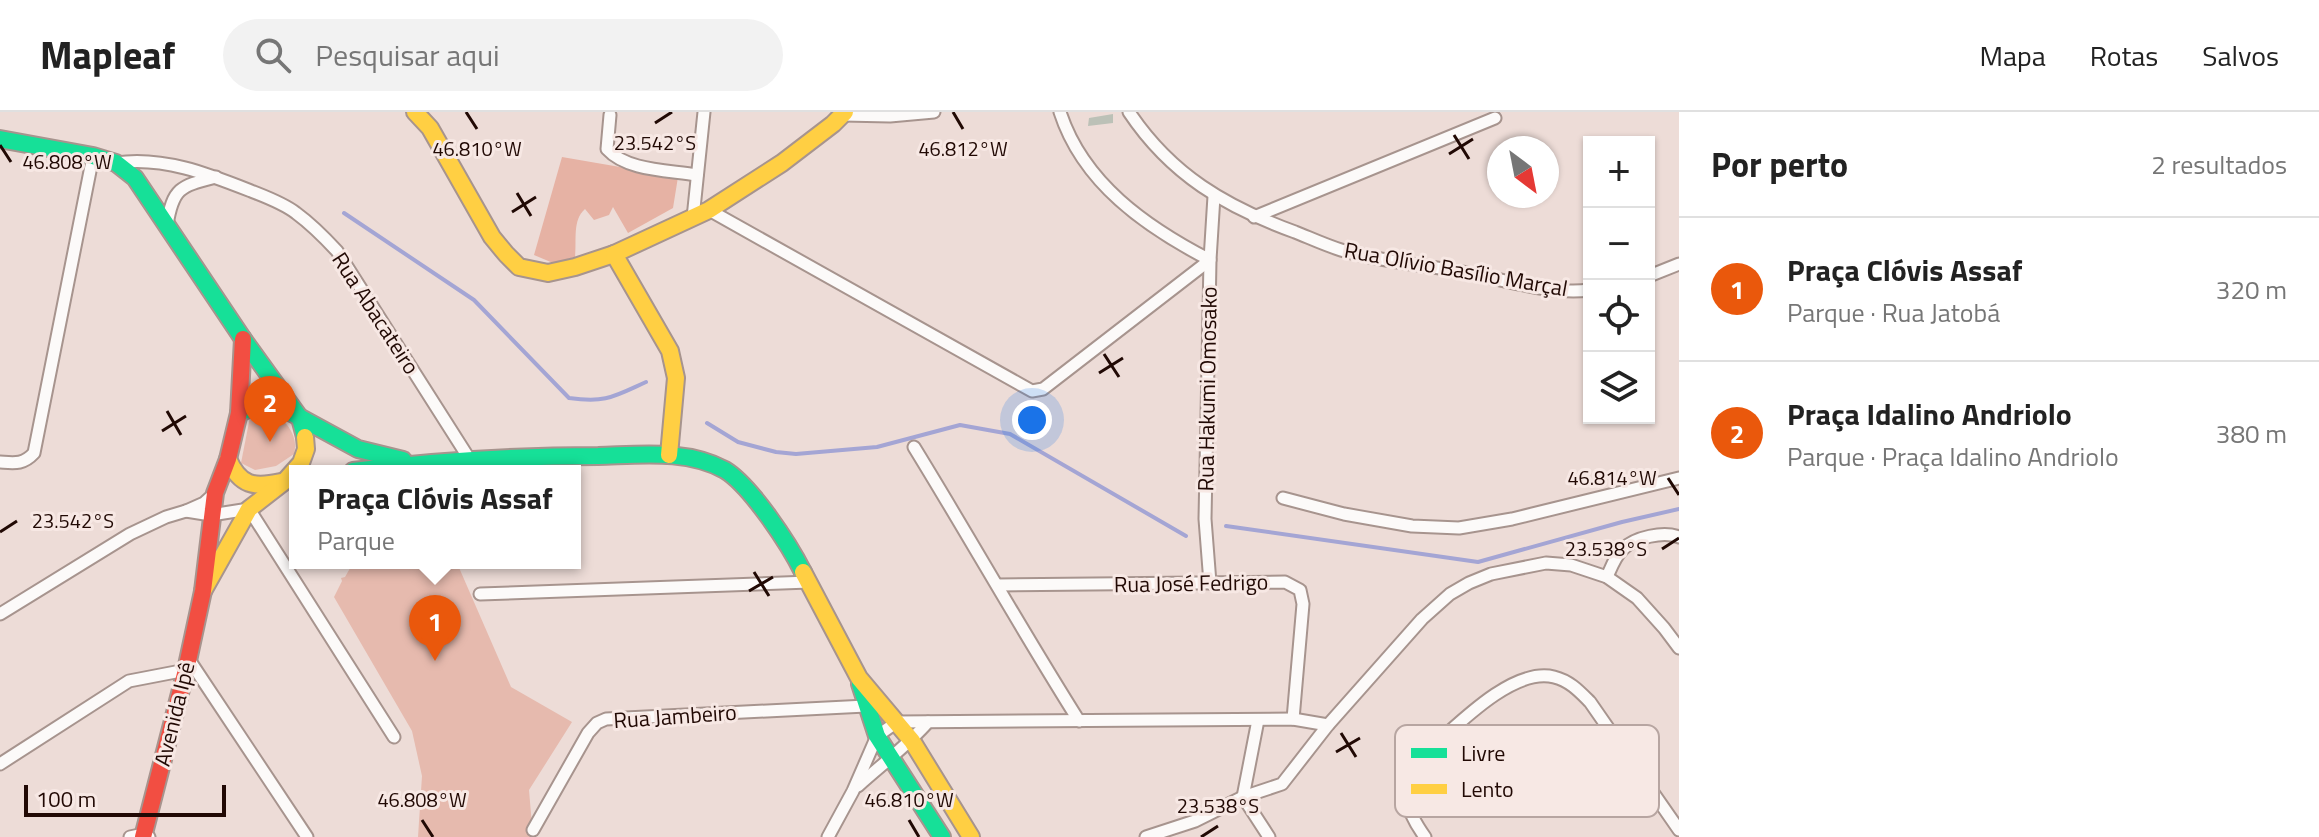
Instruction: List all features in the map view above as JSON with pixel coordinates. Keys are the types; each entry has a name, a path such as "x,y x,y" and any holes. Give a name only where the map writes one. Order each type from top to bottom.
{"street":[{"path":"415,112 430,128 492,237 519,267 548,273 614,254 709,210 782,163 844,114 890,116 934,112"},
{"path":"693,218 704,112"},
{"path":"709,210 1032,391 1043,389 1210,260 1142,220 1121,203 1075,147 1060,112"},
{"name":"Rua Olívio Basílio Marçal","path":"1129,112 1152,143 1168,158 1214,196 1254,217 1341,250 1536,286 1583,290"},
{"path":"610,115 607,149 613,156 644,166 697,175"},
{"path":"1254,217 1495,118"},
{"path":"0,139 93,156 116,163 135,178 300,418 306,449 300,465"},
{"path":"0,462 19,464 34,453 93,156"},
{"name":"Rua Abacateiro","path":"116,163 161,163 217,177 293,211 318,231 337,251 470,460"},
{"path":"167,225 170,205 179,191 187,184 217,177"},
{"name":"Rua Hakumi Omosako","path":"1210,583 1205,519 1214,196"},
{"path":"614,254 670,351 676,378 669,455"},
{"path":"1655,274 1679,264"},
{"path":"243,339 239,413 228,459 233,473 255,485 289,480"},
{"path":"239,413 262,403 279,406 358,449 416,463"},
{"path":"914,447 1079,721"},
{"path":"400,465 470,460 669,455 724,470 741,483 760,507 809,582 872,704 877,736 942,837"},
{"name":"Avenida Ipê","path":"142,836 187,664 203,591 215,493 228,459"},
{"path":"1283,498 1344,514 1412,526 1459,528 1512,519 1679,478"},
{"name":"Avenida Ipê","path":"203,591 249,509 289,481"},
{"path":"0,614 130,534 204,503 215,493"},
{"path":"186,511 211,515 249,509 394,737"},
{"path":"1607,577 1623,548 1636,541 1664,534 1679,537"},
{"path":"1146,837 1195,821 1243,797 1282,784 1328,725 1422,619 1450,594 1491,574 1546,563 1571,565 1607,577 1637,598 1679,648"},
{"path":"480,594 809,582"},
{"name":"Rua José Fedrigo","path":"998,585 1285,582 1300,590 1303,604 1293,719"},
{"path":"0,764 129,681 187,664 307,837"},
{"path":"1459,725 1496,693 1517,681 1538,676 1554,677 1573,685 1606,725"},
{"path":"872,704 897,722 912,741 971,837"},
{"name":"Rua Jambeiro","path":"533,830 588,733 606,719 872,704"},
{"path":"828,837 853,791 877,736 897,722 1293,719 1328,725"},
{"path":"1258,720 1243,797 1269,837"},
{"path":"853,791 891,755 912,741 928,722"},
{"path":"1659,801 1679,830"},
{"path":"1413,817 1425,837"}],"shaded area":[{"path":"562,157 678,177 673,208 628,233 613,207 609,215 594,220 585,209 578,219 575,257 553,263 534,255"},
{"path":"260,411 275,415 287,425 295,446 294,454 276,466 255,470 241,463 250,417"},
{"path":"350,569 460,569 511,687 572,722 529,790 533,837 418,837 422,776 412,731 334,597 341,578"}],"building":[{"path":"1113,114 1113,123 1088,126 1089,118"}],"waterway":[{"path":"344,213 474,300 569,398 609,398 646,382"},
{"path":"707,423 738,442 796,454 877,447 960,425 1010,434 1186,536"},
{"path":"1226,526 1478,562 1679,509"}],"traffic: fast":[{"path":"0,139 93,156 116,163 135,178 300,418 305,437"},
{"path":"239,413 262,403 279,406 358,449 403,460"},
{"path":"414,465 647,454 679,456 710,463 725,470 746,489 789,546 803,572"},
{"path":"860,684 877,736 942,837"}],"traffic: slow":[{"path":"415,112 430,128 492,237 506,254 519,267 548,273 614,254 709,210 782,163 845,112"},
{"path":"614,254 670,351 676,378 669,455"},
{"path":"299,465 306,449 305,437"},
{"path":"228,459 238,475 249,483 263,485 281,482"},
{"path":"203,591 249,509 289,476"},
{"path":"803,572 859,678 912,741 971,837"}],"traffic: jam":[{"path":"143,837 203,591 215,493 228,459 239,413 243,339"}],"place":[{"name":"Praça Idalino Andriolo","path":"270,442"},
{"name":"Praça Clóvis Assaf","path":"435,661"}]}
